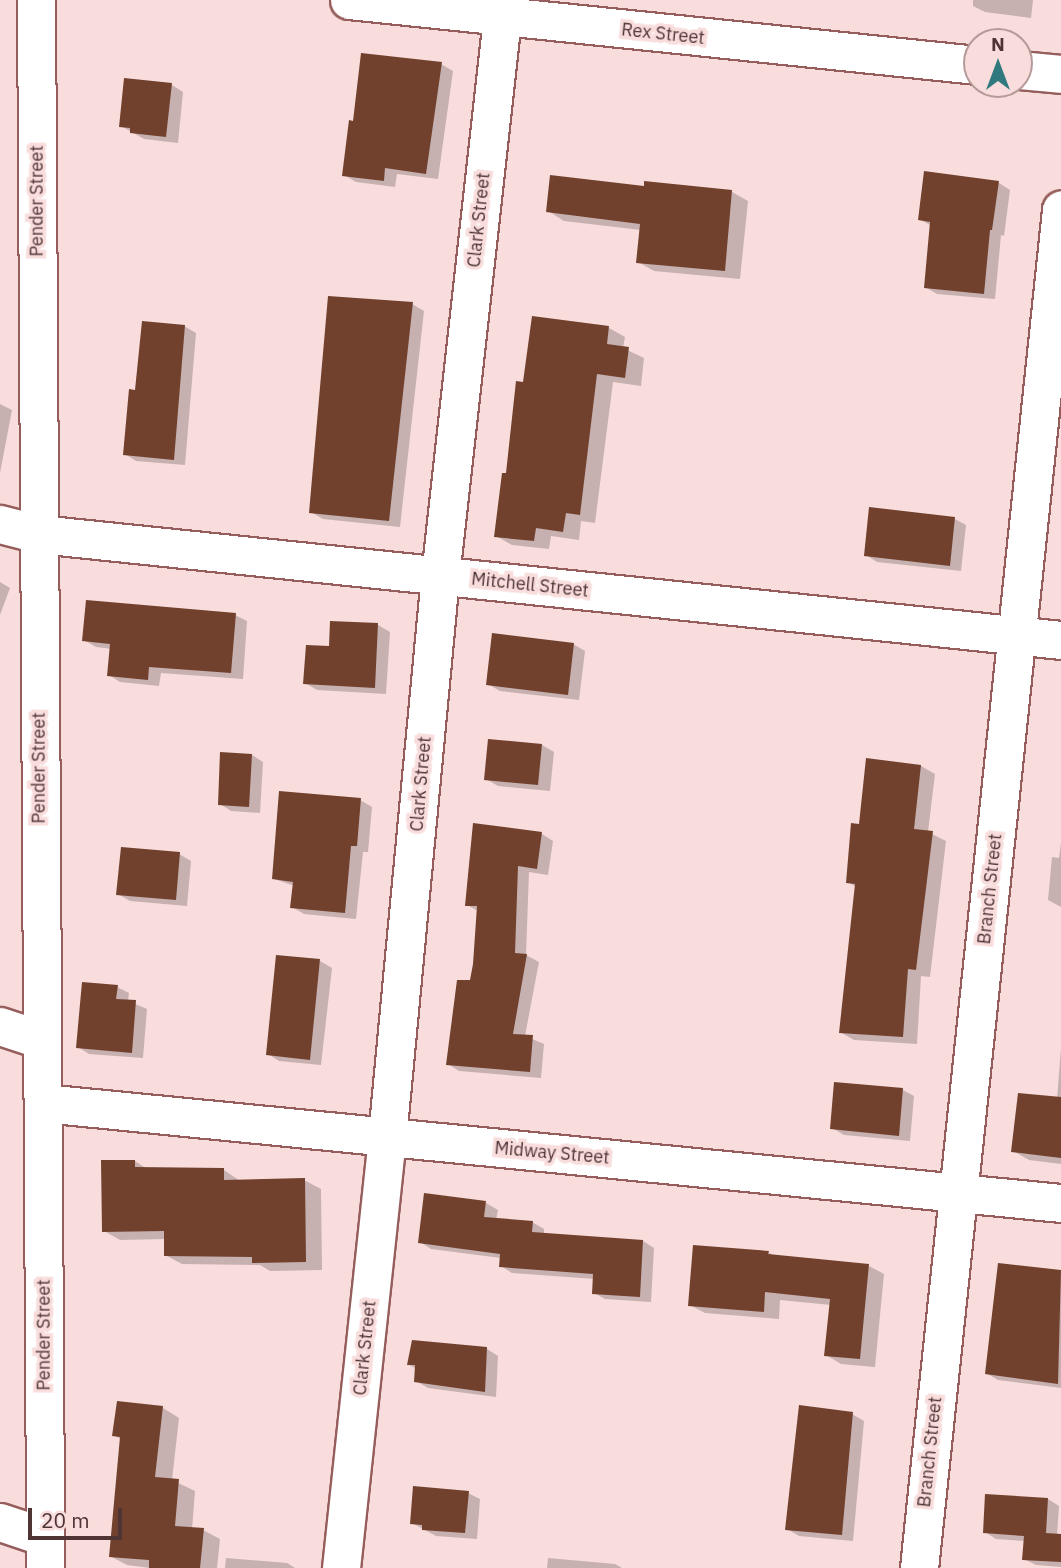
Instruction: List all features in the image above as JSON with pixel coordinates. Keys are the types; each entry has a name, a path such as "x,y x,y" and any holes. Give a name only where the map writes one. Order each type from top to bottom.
{"street":[{"name":"Pender Street","path":"36,0 39,1038 43,1102 45,1552"},
{"name":"Rex Street","path":"349,0 503,9 963,63"},
{"name":"Clark Street","path":"341,1568 387,1137 440,576 503,9"},
{"path":"1033,71 1061,74"},
{"name":"Branch Street","path":"919,1568 1061,209"},
{"name":"Mitchell Street","path":"0,524 39,534 1061,640"},
{"path":"0,1026 39,1038"},
{"name":"Midway Street","path":"43,1102 1061,1203"},
{"path":"0,1522 45,1552"}],"building":[{"path":"361,53 442,62 426,174 385,168 384,181 342,176 349,120 353,121"},
{"path":"124,78 172,83 166,137 130,133 130,128 119,127"},
{"path":"924,171 999,181 990,230 984,294 924,288 930,222 918,220"},
{"path":"550,175 644,186 644,181 732,190 725,271 636,263 640,224 546,212"},
{"path":"328,296 413,302 389,521 309,513"},
{"path":"532,316 609,326 607,344 629,347 625,378 597,374 580,515 566,513 563,532 536,528 534,541 494,537 502,473 506,473 516,381 523,382"},
{"path":"142,321 185,325 174,460 123,455 129,389 135,390"},
{"path":"869,507 955,517 950,566 864,556"},
{"path":"86,600 236,613 231,673 149,667 148,680 107,676 110,644 82,641"},
{"path":"330,621 378,623 375,688 303,684 306,645 329,646"},
{"path":"492,633 574,643 568,695 486,685"},
{"path":"488,739 542,744 538,785 484,780"},
{"path":"220,752 252,754 249,807 218,805"},
{"path":"866,758 921,765 914,829 933,831 916,970 908,969 903,1037 839,1033 855,884 846,883 851,823 859,824"},
{"path":"279,791 361,798 357,846 351,846 345,913 290,908 293,882 272,879"},
{"path":"473,823 542,832 537,869 518,866 515,953 527,954 513,1034 533,1035 530,1072 446,1065 457,980 470,980 473,964 477,906 465,906"},
{"path":"121,847 180,852 176,900 116,895"},
{"path":"276,955 320,959 310,1060 266,1055"},
{"path":"82,982 118,985 116,999 136,1000 132,1053 76,1048"},
{"path":"834,1082 903,1088 899,1136 830,1129"},
{"path":"1018,1093 1061,1097 1061,1158 1011,1152"},
{"path":"101,1160 135,1160 135,1167 224,1168 224,1180 305,1178 306,1262 252,1263 252,1257 164,1256 164,1231 102,1232"},
{"path":"424,1193 486,1201 484,1217 533,1221 532,1232 643,1240 640,1297 592,1294 593,1274 499,1267 500,1254 418,1243"},
{"path":"693,1245 769,1251 768,1254 869,1264 860,1359 824,1356 830,1299 765,1292 764,1312 688,1306"},
{"path":"998,1263 1061,1270 1058,1384 985,1374"},
{"path":"412,1340 487,1347 485,1392 414,1382 415,1365 407,1365"},
{"path":"117,1401 163,1406 155,1477 179,1479 175,1526 204,1528 200,1568 149,1568 149,1560 109,1557 120,1437 112,1436"},
{"path":"799,1405 853,1412 842,1535 785,1530"},
{"path":"413,1486 469,1491 465,1533 422,1530 422,1525 410,1524"},
{"path":"985,1494 1048,1498 1046,1533 1061,1534 1061,1562 1022,1560 1024,1536 983,1533"}]}
